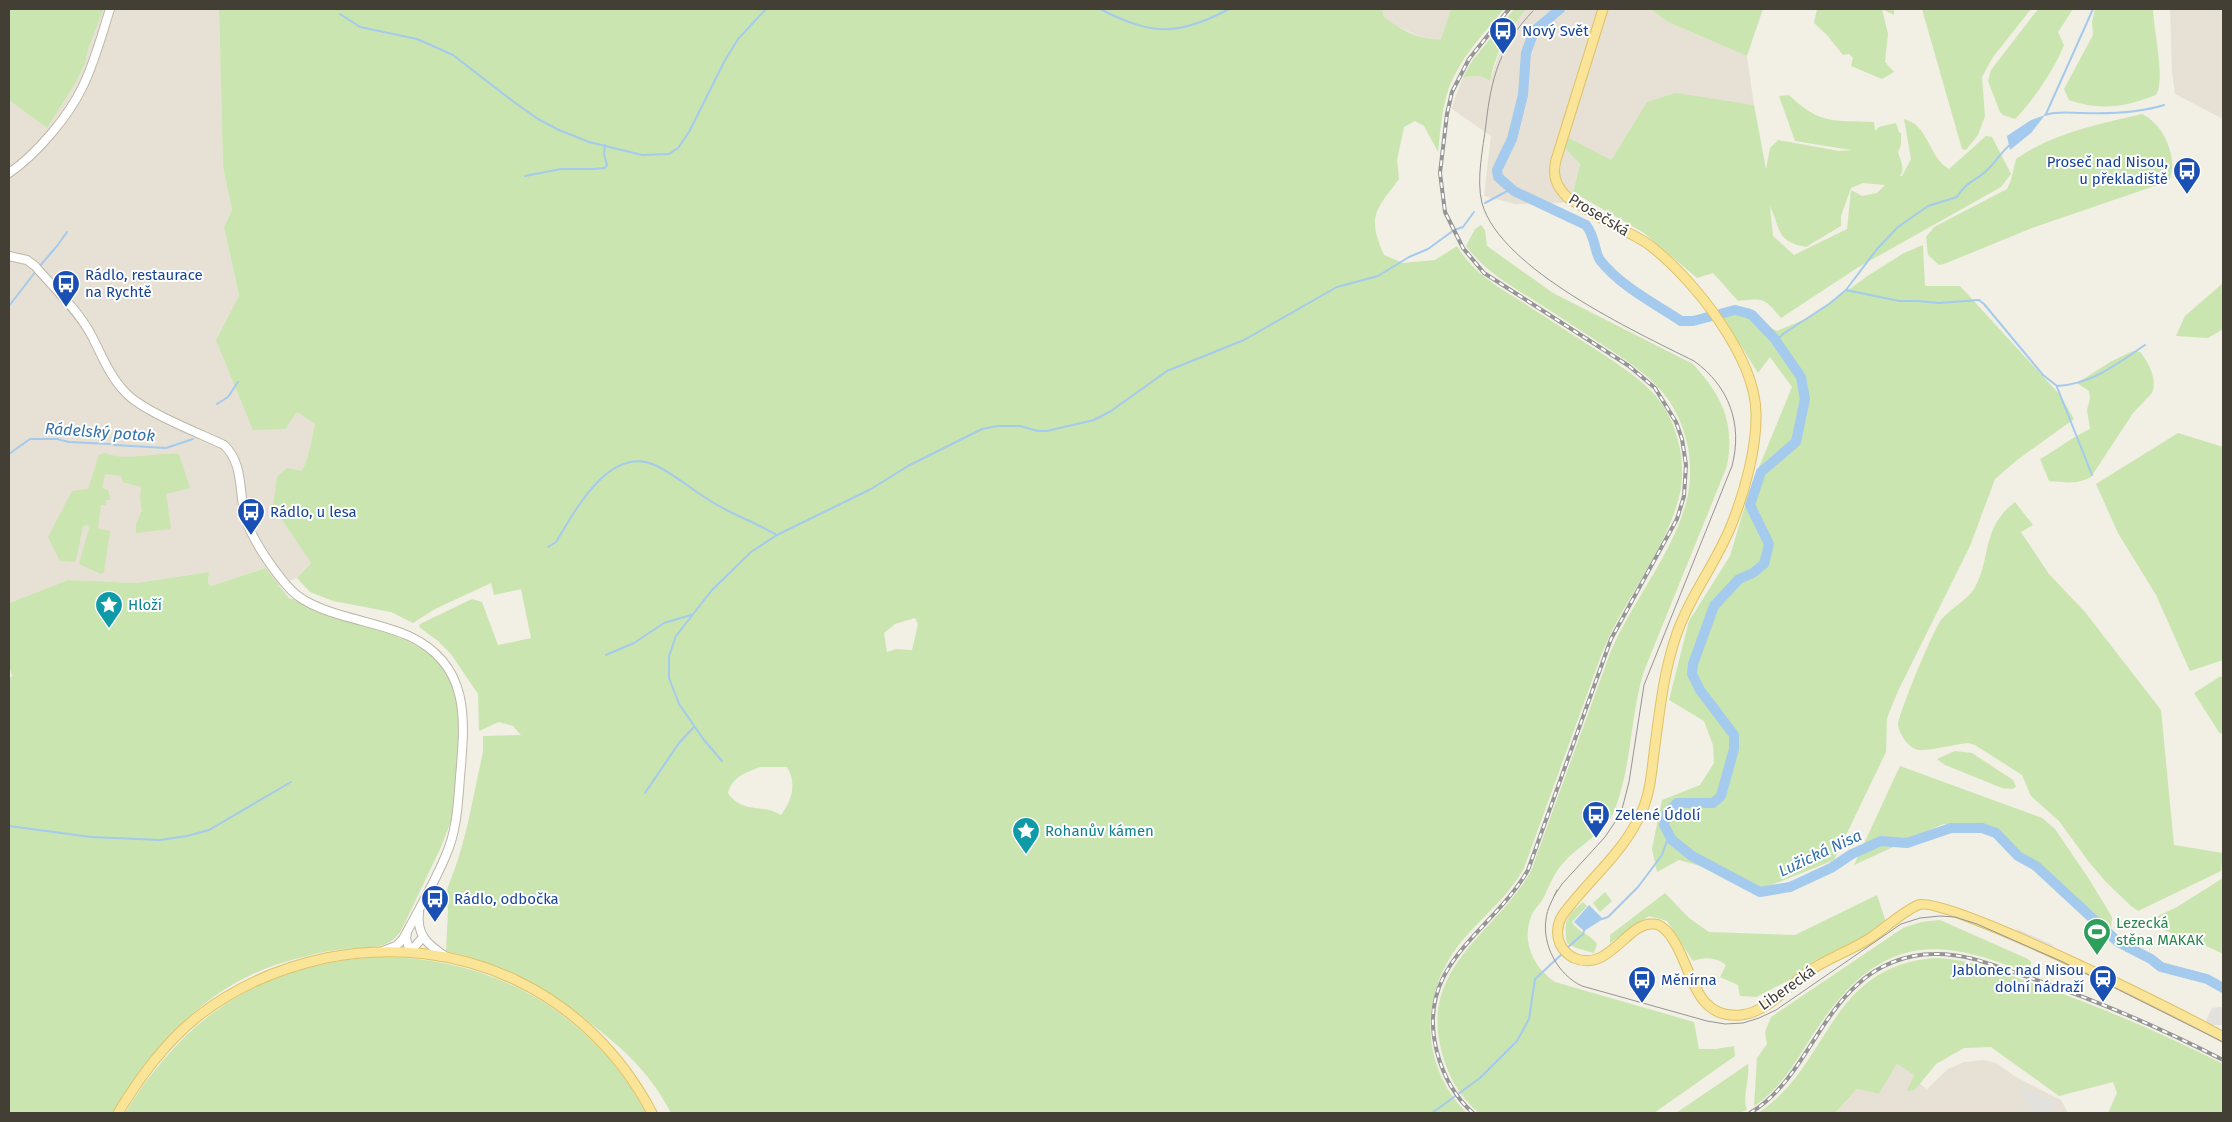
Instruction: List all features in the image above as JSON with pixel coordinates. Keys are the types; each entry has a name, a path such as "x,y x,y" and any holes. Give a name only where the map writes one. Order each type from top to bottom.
{"main road":[{"name":"Prosečská","path":"1602,9 1556,160 1553,173 1557,187 1568,198 1651,246 1690,282 1710,308"},
{"name":"Liberecká","path":"1710,308 1740,358 1750,382 1756,412 1755,439 1743,490 1733,521 1724,542 1689,606 1675,639 1663,688 1647,797 1626,839 1562,916 1557,931 1564,950 1581,959 1599,958 1639,928 1648,924 1657,924 1666,931 1677,946 1698,994 1705,1004 1724,1014 1744,1015 1764,1007 1810,971 1869,939 1912,908 1922,903 1928,903 1956,911 2054,953 2223,1037"},
{"path":"118,1113 164,1048 198,1016 219,1002 276,971 345,954 381,952 410,952 446,956 485,967 520,982 570,1013 612,1053 637,1087 652,1113"}],"street":[{"path":"9,173 36,152 73,103 84,85 110,9"},
{"path":"9,256 27,260 35,266 78,316 89,331 113,378 126,394 151,410 224,445 230,450 239,472 248,525 263,551 291,591 309,604 381,624 414,638 438,656 453,677 461,697 464,717 455,827 446,854 408,929 399,944 381,952"},
{"path":"420,905 418,918 422,937 446,956"},
{"path":"408,929 406,938 410,952"},
{"path":"410,952 422,937"}],"shaded area":[{"path":"104,9 219,9 223,167 232,210 224,227 239,297 216,340 297,412 315,424 308,456 302,471 273,505 311,563 297,578 278,586 264,568 211,586 208,583 209,572 136,583 68,580 9,603 9,100 47,128 75,84 85,64 89,46"},
{"path":"1382,9 1451,9 1441,39 1428,40 1394,25 1384,17"},
{"path":"1526,9 1650,9 1668,22 1747,56 1754,105 1698,98 1647,102 1611,160 1565,148 1580,163 1573,192 1562,203 1515,204 1484,196 1491,136 1452,109 1453,104 1463,77 1480,76 1490,81 1503,42 1514,23"},
{"path":"2170,9 2223,9 2223,119 2175,94 2172,72"},
{"path":"2017,929 2053,945 2053,951 2015,934"},
{"path":"2212,1008 2223,1008 2223,1025 2205,1023"},
{"path":"1983,1060 1996,1063 2016,1077 2061,1100 2068,1113 1835,1113 1857,1089 1879,1094 1897,1064 1914,1075 1908,1090 1915,1090 1920,1084 1927,1089 1948,1069 1964,1062"},
{"path":"2018,1087 2059,1102 2046,1113 2033,1113"}],"green space":[{"path":"9,9 104,9 89,46 85,64 75,84 47,128 9,100"},
{"path":"219,9 1382,9 1384,17 1411,34 1441,39 1451,9 1504,9 1477,41 1454,76 1444,108 1438,152 1424,126 1415,121 1404,127 1397,160 1399,179 1384,199 1376,214 1375,222 1379,242 1384,255 1403,263 1435,260 1457,246 1470,263 1492,283 1625,369 1650,389 1668,414 1680,449 1682,475 1678,501 1663,540 1602,653 1524,868 1501,899 1458,946 1445,966 1436,987 1432,1009 1431,1032 1434,1054 1441,1075 1452,1095 1467,1113 671,1113 655,1087 637,1065 606,1035 577,1013 542,989 506,971 467,956 446,951 448,910 445,895 458,860 467,827 483,752 483,736 521,735 513,726 499,722 479,731 478,694 451,654 438,641 419,627 420,624 472,599 482,602 498,645 531,638 521,589 494,595 491,583 435,609 413,623 391,612 333,601 310,592 297,578 311,563 273,506 277,477 287,468 302,471 308,456 315,424 297,412 285,429 253,430 216,340 239,296 224,227 232,210 223,167","holes":["915,618 918,624 912,650 896,649 887,652 884,633 895,624","760,767 787,767 790,773 792,792 788,804 781,815 740,804 728,793 736,779"]},
{"path":"1514,9 1526,9 1513,25 1503,43 1495,61 1490,81 1480,76 1463,77 1472,61"},
{"path":"1650,9 1763,9 1747,56 1668,22"},
{"path":"1817,9 1882,9 1888,34 1885,62 1894,72 1882,79 1851,66 1853,58 1849,54 1843,55 1827,35 1814,23"},
{"path":"1882,9 1894,9 1894,15"},
{"path":"1922,9 2031,9 1993,57 1982,77 1985,116 1978,135 1966,150 1962,149"},
{"path":"2038,9 2073,9 2058,32 2064,45 2056,63 2036,94 2015,119 2000,112 1988,81 1991,70"},
{"path":"2095,9 2153,9 2160,78 2156,95 2123,105 2113,106 2092,106 2069,100 2064,89 2093,35 2092,22"},
{"path":"1676,93 1754,105 1766,169 1770,148 1778,140 1839,151 1851,150 1795,141 1779,96 1789,95 1810,112 1828,119 1874,122 1875,131 1879,127 1896,123 1901,133 1901,145 1898,152 1903,167 1900,176 1902,176 1911,159 1904,119 1912,122 1919,128 1942,164 1949,169 1986,136 1992,137 2011,174 2001,187 1857,268 1781,318 1771,306 1763,301 1738,301 1713,273 1697,278 1644,233 1573,192 1580,164 1565,148 1569,138 1611,160 1647,102","holes":["1863,183 1885,185 1877,193 1862,196 1851,190 1847,229 1794,255 1773,236 1770,206 1784,238 1796,245 1806,247 1841,226 1841,216 1851,188"]},
{"path":"2142,114 2157,126 2168,143 2172,163 2169,181 2032,228 1944,264 1939,265 1928,255 1926,237 1934,227 2007,189 2016,159 2045,142 2077,130"},
{"path":"1481,225 1485,230 1487,246 1553,293 1693,364 1712,387 1719,399 1727,423 1729,450 1727,466 1644,671 1639,688 1625,775 1615,809 1606,824 1558,869 1529,922 1528,942 1530,951 1540,968 1555,982 1694,1022 1699,1049 1734,1046 1735,1056 1654,1113 1479,1113 1465,1099 1450,1076 1441,1049 1437,1020 1441,995 1451,972 1465,952 1517,893 1531,871 1609,656 1671,542 1688,496 1690,475 1688,447 1683,429 1668,399 1633,365 1511,286 1483,265 1466,246 1475,229"},
{"path":"1923,245 1925,286 1960,286 2060,395 2074,419 2017,460 1995,479 1970,546 1898,691 1887,718 1886,752 1834,860 1759,890 1704,867 1679,860 1657,872 1652,849 1662,800 1700,785 1714,763 1713,745 1704,721 1669,700 1689,621 1730,556 1750,489 1792,387 1770,357 1758,373 1721,314 1744,316 1777,331 1810,317 1869,275 1904,253"},
{"path":"2223,283 2223,329 2208,338 2176,336 2185,316"},
{"path":"2133,351 2140,352 2149,366 2154,382 2152,393 2133,413 2091,477 2075,482 2049,481 2040,459 2090,429 2087,410 2090,398 2089,391 2077,383 2112,361"},
{"path":"2178,433 2223,447 2223,660 2190,671 2156,595 2118,533 2096,484"},
{"path":"104,453 122,457 179,454 190,488 166,494 170,529 136,533 136,525 142,510 140,499 141,487 123,482 121,476 105,474 102,488 108,490 111,500 106,500 106,505 101,505 98,527 110,531 104,572 101,574 79,564 89,528 88,525 83,526 76,561 73,562 60,561 48,537 72,491 88,489 99,455"},
{"path":"2015,502 2033,525 2021,532 2049,574 2085,612 2161,710 2174,845 2223,853 2221,871 2138,911 2106,882 2059,821 2031,796 2022,775 1975,745 1968,743 1929,749 1915,749 1905,741 1899,729 1898,725 1904,706 1937,626 1974,589 1983,567 1991,533 2004,512"},
{"path":"265,568 289,598 402,638 427,652 439,663 453,685 461,710 453,816 441,847 397,936 380,946 328,951 284,962 249,976 224,990 181,1024 161,1045 127,1089 112,1113 9,1113 9,679 12,676 9,665 9,603 68,580 136,583 209,572 208,583 211,586"},
{"path":"2221,676 2223,680 2223,732 2220,734 2194,693"},
{"path":"1955,751 1972,753 2013,780 2016,787 2012,789 2002,788 1945,765 1937,759"},
{"path":"1900,766 2042,818 2055,829 2089,879 2112,917 2111,930 2101,931 2078,905 2031,867 2003,839 1983,827 1943,824 1854,865"},
{"path":"2223,878 2223,954 2166,931 2147,921 2177,907"},
{"path":"1605,892 1612,901 1600,912 1593,903"},
{"path":"1665,893 1689,918 1709,932 1795,935 1877,895 1886,922 1865,936 1812,962 1789,980 1756,997 1740,996 1738,985 1720,977 1726,965 1718,960 1710,959 1693,961 1667,921 1649,916 1610,943 1610,935"},
{"path":"1583,902 1587,906 1572,922 1597,944 1594,953 1576,948 1567,943 1566,924 1573,911"},
{"path":"1940,920 2028,959 2031,962 2030,973 1956,951 1931,949 1909,952 1889,959 1854,983 1839,999 1779,1084 1754,1106 1757,1058 1767,1044 1765,1032 1771,1017 1903,928 1921,922"},
{"path":"381,957 423,960 462,967 500,980 536,998 568,1020 598,1046 624,1078 646,1113 125,1113 149,1078 174,1048 202,1022 232,1000 264,983 300,970 339,961"},
{"path":"1933,958 1958,960 1982,966 2054,991 2152,1030 2223,1064 2223,1113 2108,1113 2117,1093 2113,1082 2059,1096 1991,1047 1964,1048 1936,1064 1915,1090 1907,1091 1914,1075 1897,1064 1879,1094 1857,1089 1835,1113 1758,1113 1782,1093 1801,1070 1850,999 1871,980 1898,966"},
{"path":"1748,1064 1745,1099 1747,1110 1738,1113 1676,1113"}],"water":[{"path":"2045,115 2031,133 2010,150 2007,136 2031,120"},
{"path":"1589,905 1603,919 1584,931 1574,922"}],"waterway":[{"path":"340,14 360,27 417,39 453,55 538,119 559,130 589,142 642,155 669,154 678,148 689,132 724,62 738,39 766,9"},
{"path":"1100,9 1134,24 1164,29 1194,24 1229,9"},
{"name":"Lužická Nisa","path":"1560,9 1534,31 1526,53 1523,95 1512,139 1497,170 1498,177 1514,191 1586,225 1592,235 1598,256 1608,269 1638,294 1681,321 1693,321 1735,310 1752,315 1774,338 1801,377 1805,399 1796,442 1761,472 1750,505 1769,544 1764,564 1753,573 1739,579 1714,606 1693,664 1692,674 1700,690 1734,735 1734,749 1721,796 1713,803 1677,803 1667,813 1664,825 1672,840 1692,856 1760,892 1790,887 1831,868 1852,854 1881,841 1907,843 1951,828 1982,828 1996,833 2018,856 2036,866 2118,942 2151,959 2161,967 2207,979 2223,988"},
{"path":"2046,114 2093,9"},
{"path":"2045,115 2124,112 2164,105"},
{"path":"1776,341 1783,334 1829,304 1846,290 1877,249 1898,227 1928,206 1957,197 1969,183 1985,172 2011,144"},
{"path":"525,176 561,169 605,168 607,165 604,154 605,145"},
{"path":"1485,203 1511,189"},
{"path":"722,761 704,740 679,704 669,678 669,656 676,636 712,590 751,552 777,535 871,489 908,466 982,429 998,426 1020,426 1038,431 1047,431 1094,420 1111,411 1167,371 1244,340 1337,287 1378,276 1409,257 1428,249 1454,230 1463,227 1474,212"},
{"path":"39,267 67,232"},
{"path":"9,306 36,271"},
{"path":"1846,290 1899,301 1939,303 1979,300 2043,375 2057,386 2082,381 2104,372 2145,345"},
{"name":"Rádelský potok","path":"217,404 228,397 238,382"},
{"path":"2057,387 2092,475"},
{"name":"Rádelský potok","path":"9,454 30,439 57,439 69,442 110,444"},
{"name":"Rádelský potok","path":"114,445 166,448 193,439"},
{"path":"548,547 556,542 573,514 595,484 608,472 623,464 638,461 655,465 717,505 777,535"},
{"path":"606,655 634,643 664,623 691,615"},
{"path":"645,793 679,743 694,727"},
{"path":"9,826 91,837 160,840 187,836 209,830 291,782"},
{"path":"1602,919 1608,917 1638,887 1662,855 1669,835"},
{"path":"1567,948 1583,934 1585,928"},
{"path":"1432,1113 1480,1078 1517,1041 1529,1019 1535,979 1562,954"}],"tram line":[{"path":"1533,11 1512,37 1494,77 1481,164 1480,194 1482,203 1494,228 1515,251 1542,274 1606,316 1694,361 1706,371 1724,394 1730,407 1736,435 1732,466 1644,685 1629,782 1621,813 1605,837 1562,884 1554,896"},
{"path":"1557,890 1550,904 1545,929 1549,949 1566,975 1582,986 1707,1021 1725,1024 1743,1023 1759,1018 1776,1010 1901,924 1920,918 1940,916 1955,917 1977,924 2063,962 2223,1042"}],"railway":[{"path":"1473,1113 1455,1093 1446,1077 1437,1052 1433,1021 1436,995 1446,972 1460,951 1513,892 1528,870 1611,639 1677,519 1684,496 1686,465 1682,439 1676,422 1655,388 1629,366 1484,273 1463,248 1445,212 1440,173 1447,114 1452,92 1469,59 1509,9"},
{"path":"1750,1113 1782,1086 1830,1016 1858,984 1884,966 1903,958 1914,956 1946,954 1991,964 2101,1004 2223,1060"}],"place":[{"name":"Nový Svět","path":"1503,55"},
{"name":"Proseč nad Nisou, u překladiště","path":"2187,195"},
{"name":"Rádlo, restaurace na Rychtě","path":"66,308"},
{"name":"Rádlo, u lesa","path":"251,536"},
{"name":"Hloží","path":"109,629"},
{"name":"Zelené Údolí","path":"1596,839"},
{"name":"Rohanův kámen","path":"1026,855"},
{"name":"Rádlo, odbočka","path":"435,923"},
{"name":"Lezecká stěna MAKAK","path":"2097,956"},
{"name":"Jablonec nad Nisou dolní nádraží","path":"2103,1003"},
{"name":"Měnírna","path":"1642,1004"}]}
